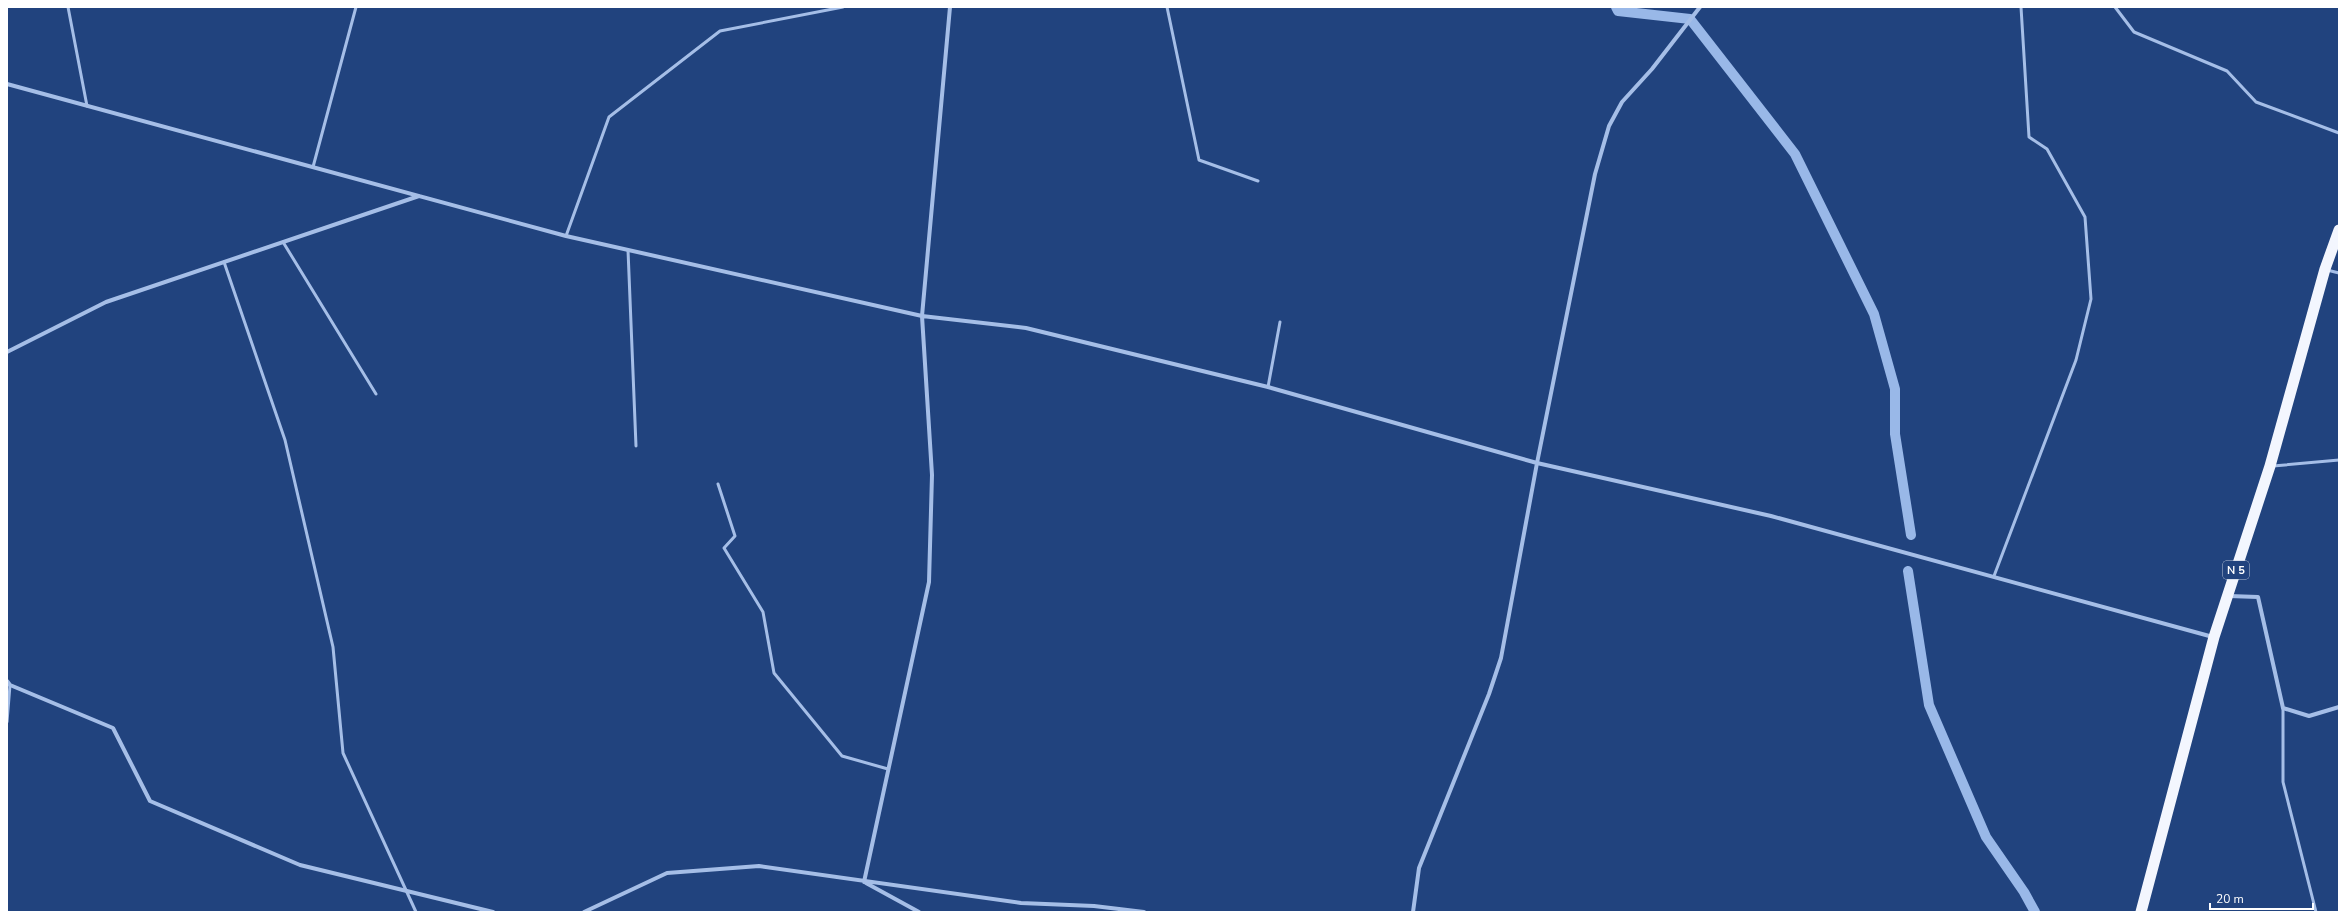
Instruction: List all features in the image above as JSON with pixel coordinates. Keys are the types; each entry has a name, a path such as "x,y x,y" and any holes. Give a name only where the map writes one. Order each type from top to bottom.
{"highway":[{"name":"N 5","path":"2142,912 2214,637 2270,466 2325,269 2339,230"}],"street":[{"path":"864,882 929,582 932,475 922,316 950,7"},
{"path":"1413,912 1419,868 1489,694 1501,658 1537,463 1595,174 1609,126 1622,102 1652,69 1700,7"},
{"path":"7,84 566,236 922,316 1026,328 1268,387 1537,463 1771,516 2214,637"},
{"path":"7,352 106,302 420,196"},
{"path":"2227,596 2258,597 2283,708 2308,716 2339,707"},
{"path":"8,683 114,728 150,801 300,865 493,912"},
{"path":"584,912 667,873 759,866 1021,903 1094,906 1144,912"},
{"path":"864,882 919,912"}],"lane":[{"path":"68,7 87,106"},
{"path":"312,167 356,7"},
{"path":"566,236 608,117 720,31 843,7"},
{"path":"1167,7 1199,160 1258,181"},
{"path":"1994,576 2076,360 2092,299 2085,217 2048,148 2029,137 2021,7"},
{"path":"2115,7 2134,32 2227,71 2256,102 2339,133"},
{"path":"283,242 376,394"},
{"path":"628,250 636,446"},
{"path":"224,262 285,440 333,647 343,753 416,912"},
{"path":"2325,269 2339,273"},
{"path":"1268,387 1280,322"},
{"path":"2270,466 2339,460"},
{"path":"718,484 735,536 724,548 763,612 774,673 842,756 888,769"},
{"path":"7,722 8,683"},
{"path":"2283,708 2283,782 2316,912"}],"waterway":[{"path":"1616,7 1618,11 1690,19 1795,154 1874,314 1895,389 1895,434 1911,535"},
{"path":"1908,571 1929,705 1986,837 2024,892 2035,912"}]}
